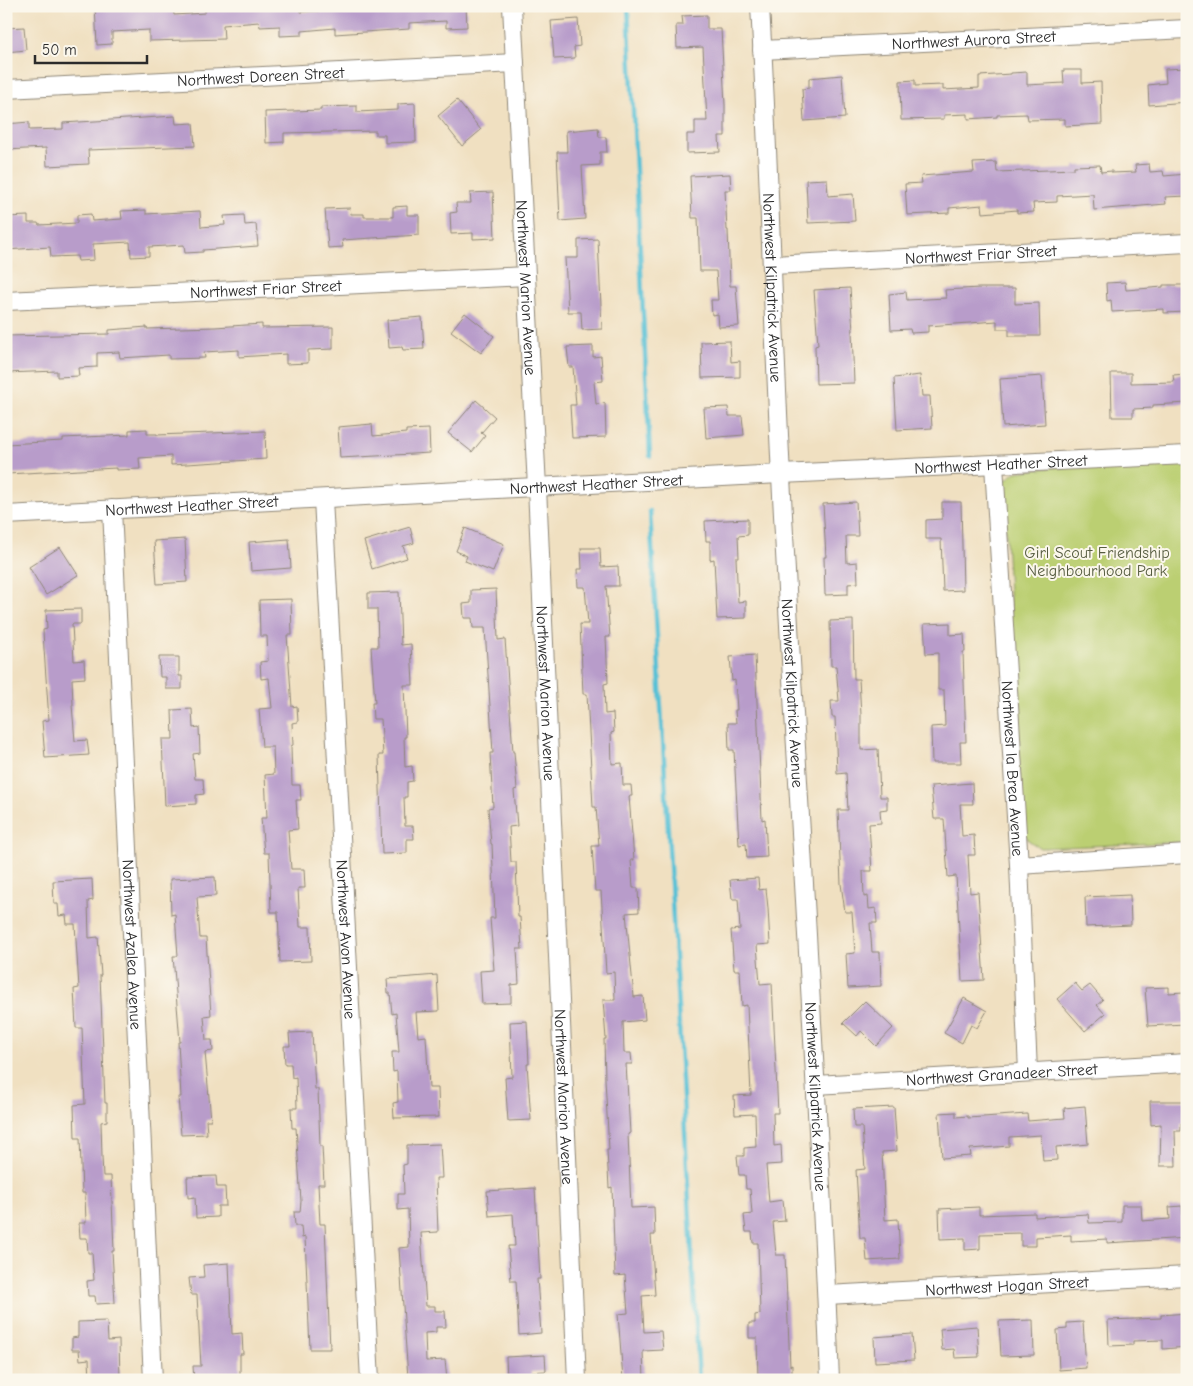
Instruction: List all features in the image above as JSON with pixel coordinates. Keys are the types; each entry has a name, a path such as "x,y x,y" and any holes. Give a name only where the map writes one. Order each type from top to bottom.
{"street":[{"name":"Northwest Marion Avenue","path":"512,6 537,487 577,1380"},
{"name":"Northwest Kilpatrick Avenue","path":"760,6 781,474 816,1085 830,1380"},
{"name":"Northwest Aurora Street","path":"762,50 1187,29"},
{"name":"Northwest Doreen Street","path":"6,89 515,63"},
{"name":"Northwest Friar Street","path":"773,264 1187,243"},
{"name":"Northwest Friar Street","path":"6,301 526,276"},
{"name":"Northwest Heather Street","path":"6,515 781,474 1187,456"},
{"name":"Northwest la Brea Avenue","path":"994,465 1019,865 1028,1072"},
{"name":"Northwest Avon Avenue","path":"323,499 370,1380"},
{"name":"Northwest Azalea Avenue","path":"112,509 153,1380"},
{"path":"1019,865 1187,854"},
{"name":"Northwest Granadeer Street","path":"816,1085 1187,1064"},
{"name":"Northwest Hogan Street","path":"827,1295 1187,1276"}],"green space":[{"name":"Girl Scout Friendship Neighbourhood Park","path":"1187,461 1187,842 1040,848 1028,840 1022,831 1003,482 1016,472 1057,467"}],"building":[{"path":"95,6 173,6 174,15 205,13 205,6 301,6 301,12 335,10 334,6 466,6 467,27 446,28 446,21 409,23 409,29 335,34 335,28 302,31 302,35 280,36 280,26 260,27 259,22 223,25 224,39 149,41 149,30 112,32 112,44 97,45"},
{"path":"707,15 707,29 721,29 725,136 719,136 720,152 687,153 687,134 695,134 695,121 707,121 703,47 677,48 676,25 683,25 682,16"},
{"path":"578,19 580,46 574,47 575,58 554,59 551,21"},
{"path":"24,27 26,50 6,52 6,28"},
{"path":"1187,68 1187,102 1149,105 1148,85 1166,83 1165,69"},
{"path":"1063,70 1082,70 1082,83 1101,82 1102,124 1065,126 1065,119 1028,120 1027,114 997,115 997,117 968,119 968,114 944,115 944,119 901,120 900,81 915,80 915,86 943,85 943,90 979,88 979,76 1027,72 1027,85 1064,83"},
{"path":"842,75 845,118 804,121 802,89 809,88 809,78"},
{"path":"457,100 481,130 462,146 438,116"},
{"path":"415,103 416,142 385,143 385,135 376,135 376,131 284,133 284,142 266,143 265,112 321,110 321,107 357,106 357,112 398,110 398,104"},
{"path":"175,116 176,124 193,123 195,146 88,150 89,164 47,166 46,148 6,150 6,124 29,122 29,130 63,129 63,123"},
{"path":"598,128 599,137 606,137 607,152 600,152 600,165 582,166 585,219 560,221 557,152 567,152 566,131"},
{"path":"996,162 997,172 1074,169 1074,166 1100,165 1101,172 1136,172 1135,165 1149,164 1150,172 1163,171 1164,176 1187,174 1187,196 1165,197 1166,204 1094,210 1093,194 1057,196 1057,202 1033,203 1034,212 1017,213 1017,210 983,213 982,205 949,208 949,213 907,215 905,184 922,183 921,176 974,172 973,163"},
{"path":"730,174 731,190 725,190 730,286 736,286 739,326 719,327 718,314 712,315 711,300 718,300 716,271 700,271 698,218 692,218 690,176"},
{"path":"827,179 828,196 853,194 855,221 808,223 806,180"},
{"path":"493,192 495,238 473,239 473,233 451,234 450,213 457,212 456,203 471,203 470,193"},
{"path":"407,206 407,215 419,215 419,235 342,240 343,247 328,248 325,209 350,208 351,214 364,214 364,217 393,217 393,207"},
{"path":"146,210 146,214 200,211 201,227 225,225 224,216 244,215 245,225 256,224 258,246 185,253 184,245 149,247 149,256 131,257 130,242 93,244 94,260 78,261 77,256 51,257 50,247 6,250 6,217 28,216 28,223 38,223 39,225 77,223 77,215 91,214 92,221 122,219 121,211"},
{"path":"598,239 602,329 582,330 581,312 568,312 565,258 578,258 578,240"},
{"path":"1125,282 1126,290 1163,287 1163,285 1187,285 1187,312 1164,313 1164,309 1112,312 1111,300 1107,301 1106,283"},
{"path":"850,288 854,383 816,384 815,346 818,345 814,290"},
{"path":"1015,288 1015,304 1039,303 1040,336 1009,336 1009,329 997,329 997,321 928,326 928,332 911,333 910,329 891,330 889,294 906,292 907,300 946,298 945,290"},
{"path":"465,313 494,336 481,353 451,331"},
{"path":"422,317 424,349 403,350 402,347 389,348 387,320"},
{"path":"262,324 262,328 333,327 333,349 308,350 308,363 286,364 286,354 239,357 239,350 204,352 205,358 169,359 169,355 120,358 119,352 97,353 97,367 78,368 79,376 57,377 57,371 6,373 6,336 109,334 109,330 147,327 147,329"},
{"path":"730,341 731,362 740,361 740,377 702,378 701,342"},
{"path":"593,346 593,357 601,356 603,381 594,382 596,404 605,403 606,437 572,438 570,405 576,405 573,367 569,367 567,347"},
{"path":"1111,373 1131,373 1131,383 1174,382 1173,375 1187,374 1187,403 1153,405 1153,408 1133,409 1133,417 1112,417"},
{"path":"920,375 922,396 930,396 932,428 897,430 894,378"},
{"path":"1042,376 1045,424 1003,427 1000,379"},
{"path":"476,400 495,417 481,433 485,436 472,452 448,433"},
{"path":"728,407 729,416 742,416 744,435 706,438 704,408"},
{"path":"372,424 373,436 406,433 406,430 429,429 430,453 340,458 338,427"},
{"path":"147,429 147,434 157,435 265,431 266,459 171,465 171,456 139,458 140,469 116,470 116,468 7,474 6,444 63,441 63,438 129,435 129,430"},
{"path":"856,502 858,536 846,536 847,563 857,562 858,583 848,584 848,594 825,595 824,557 826,557 823,504"},
{"path":"942,502 961,502 963,590 943,591 941,539 926,539 926,520 942,519"},
{"path":"748,519 748,535 738,536 739,558 736,558 738,602 746,601 746,618 717,619 714,559 710,560 710,541 706,541 705,521"},
{"path":"410,527 414,543 403,546 407,558 372,569 364,541"},
{"path":"465,528 504,544 493,572 465,561 467,556 456,551"},
{"path":"185,539 187,582 157,584 154,541"},
{"path":"289,539 291,568 251,571 249,542"},
{"path":"60,547 78,575 46,595 29,567"},
{"path":"581,548 600,548 601,567 618,566 619,586 606,586 610,637 606,637 608,683 604,684 605,714 613,713 614,732 611,733 612,764 622,763 623,785 631,785 632,796 629,796 634,860 631,860 633,888 638,888 639,912 626,913 634,997 643,996 645,1020 623,1022 624,1053 631,1053 632,1064 626,1064 630,1133 628,1134 631,1208 654,1207 655,1235 651,1235 655,1295 642,1296 644,1332 661,1331 663,1350 643,1351 644,1380 623,1380 618,1314 628,1313 625,1275 615,1276 612,1187 609,1188 607,1150 609,1150 603,1000 615,1000 614,972 606,973 601,891 595,891 592,846 599,846 596,807 593,807 587,694 583,694 580,624 588,624 585,587 578,587 577,569 582,569"},
{"path":"496,589 498,640 505,639 517,789 514,790 517,826 509,827 511,862 516,862 518,917 520,917 522,949 517,949 519,984 511,985 511,1003 482,1004 480,971 494,970 490,918 495,918 492,844 488,808 493,807 490,753 493,753 485,628 473,628 472,618 464,618 463,604 471,603 471,590"},
{"path":"399,592 401,645 411,644 413,685 404,685 406,737 404,737 405,767 412,766 413,781 407,782 407,797 404,797 405,826 413,826 414,839 407,839 407,853 382,854 379,755 383,755 381,719 373,719 372,703 375,703 371,647 378,647 377,609 368,609 368,593"},
{"path":"291,599 292,635 287,635 292,707 297,706 298,722 292,723 292,785 300,785 301,800 296,800 298,829 288,830 291,869 304,869 305,888 298,888 300,927 310,927 311,961 280,962 278,912 271,912 269,853 264,853 261,818 267,818 265,775 274,774 273,747 262,747 259,709 272,708 269,678 261,679 260,662 268,661 267,636 260,636 259,600"},
{"path":"81,609 81,624 72,624 74,661 84,660 85,678 72,679 72,705 75,741 87,740 89,755 45,758 42,721 49,720 43,630 47,629 46,610"},
{"path":"853,620 854,679 859,679 861,750 878,749 880,797 887,797 887,809 880,810 881,823 869,824 872,871 863,871 864,897 868,896 869,909 876,908 877,923 870,923 872,952 880,952 881,986 848,988 846,954 855,953 852,912 845,912 841,884 838,810 848,810 846,773 837,774 835,717 832,717 831,701 839,701 836,666 831,666 830,621"},
{"path":"950,623 950,635 964,634 966,742 960,742 961,763 932,763 931,727 945,726 944,690 938,690 938,653 926,654 924,624"},
{"path":"755,655 762,820 765,819 767,857 747,858 746,844 739,845 734,750 729,750 728,723 736,723 735,710 737,710 735,680 732,681 730,657"},
{"path":"159,657 179,657 179,676 182,676 182,689 166,689 166,677 160,677"},
{"path":"192,709 193,728 199,727 200,753 193,754 195,779 203,779 204,794 196,795 196,804 165,806 162,739 173,739 172,710"},
{"path":"972,783 973,804 960,804 962,836 974,835 975,855 968,855 970,893 978,892 984,980 962,981 956,876 948,877 944,819 934,819 931,786"},
{"path":"215,877 216,896 197,897 200,938 206,938 211,1015 204,1016 206,1040 212,1040 213,1051 205,1052 211,1120 206,1120 207,1134 181,1135 178,1097 181,1097 178,1042 180,1042 173,956 178,956 175,914 171,915 170,879"},
{"path":"758,878 759,890 766,889 768,908 770,944 757,945 760,984 772,983 778,1113 773,1113 774,1146 781,1145 782,1164 766,1165 769,1202 783,1200 785,1221 773,1222 776,1255 785,1255 792,1380 758,1380 757,1338 749,1338 749,1323 755,1323 755,1315 760,1314 758,1243 753,1243 752,1232 746,1232 744,1215 752,1214 750,1189 746,1189 745,1175 739,1175 737,1156 744,1156 744,1148 756,1147 755,1114 735,1115 734,1096 751,1095 747,1005 742,1006 740,970 734,970 731,930 740,929 738,899 732,899 730,880"},
{"path":"92,879 93,900 88,901 89,938 98,937 101,975 105,1103 107,1103 107,1121 101,1122 102,1157 103,1176 111,1176 115,1303 96,1304 95,1296 88,1296 87,1281 94,1280 92,1253 88,1253 87,1238 80,1238 79,1223 86,1223 85,1193 82,1193 80,1138 75,1138 74,1105 85,1104 82,1028 76,1028 74,989 79,988 75,924 67,924 66,915 59,916 58,904 54,904 53,881"},
{"path":"1130,895 1131,925 1086,927 1085,897"},
{"path":"437,975 439,1011 416,1012 418,1037 426,1036 429,1088 438,1088 439,1117 394,1118 393,1103 398,1102 397,1071 393,1072 392,1052 399,1052 396,1013 392,1014 387,979"},
{"path":"1075,983 1082,991 1090,985 1103,1000 1097,1005 1105,1014 1085,1031 1057,999"},
{"path":"1169,987 1169,993 1183,992 1185,1024 1148,1026 1145,988"},
{"path":"964,998 987,1011 977,1028 971,1025 962,1043 944,1033"},
{"path":"865,1001 893,1028 876,1046 861,1031 857,1036 843,1023"},
{"path":"527,1021 529,1064 527,1064 531,1120 508,1121 505,1078 512,1077 510,1022"},
{"path":"312,1032 315,1089 318,1089 320,1146 322,1146 324,1184 318,1184 320,1224 325,1224 330,1349 310,1349 305,1237 302,1238 301,1226 295,1226 294,1212 300,1212 301,1201 296,1128 292,1128 291,1108 297,1108 296,1077 292,1078 291,1064 285,1064 284,1046 290,1046 289,1033"},
{"path":"1150,1101 1187,1101 1187,1123 1181,1123 1181,1131 1175,1131 1176,1166 1160,1166 1161,1124 1151,1125"},
{"path":"1085,1106 1088,1144 1056,1147 1057,1160 1043,1161 1041,1135 1009,1137 1009,1146 970,1149 971,1156 942,1158 939,1113 956,1112 956,1117 968,1116 968,1118 1027,1114 1028,1121 1065,1118 1064,1108"},
{"path":"894,1107 897,1151 882,1152 885,1220 898,1219 900,1259 867,1261 865,1238 860,1238 856,1170 865,1169 862,1127 854,1127 853,1109"},
{"path":"440,1144 442,1178 436,1178 438,1232 421,1233 426,1306 435,1306 435,1311 445,1311 446,1327 436,1327 436,1332 425,1333 426,1361 445,1360 447,1380 422,1380 422,1378 408,1378 399,1248 409,1247 408,1209 398,1210 398,1194 404,1194 403,1165 407,1164 407,1145"},
{"path":"216,1176 217,1187 225,1187 226,1206 218,1206 218,1217 196,1218 195,1197 188,1198 187,1177"},
{"path":"535,1188 540,1279 537,1279 541,1333 519,1335 516,1281 511,1281 508,1246 515,1246 513,1214 489,1216 487,1191"},
{"path":"1122,1205 1141,1205 1142,1221 1170,1219 1169,1207 1182,1206 1183,1219 1187,1219 1187,1238 1107,1243 1107,1239 1071,1241 1071,1235 1036,1237 1036,1246 1021,1246 1021,1233 980,1234 980,1249 965,1250 965,1238 940,1239 939,1209 979,1207 979,1215 1035,1213 1035,1217 1088,1214 1089,1223 1122,1222"},
{"path":"229,1263 232,1334 242,1333 243,1354 240,1354 240,1380 194,1380 193,1366 201,1366 197,1295 191,1295 189,1278 204,1277 203,1265"},
{"path":"1187,1313 1187,1347 1163,1349 1163,1340 1133,1341 1133,1345 1109,1346 1108,1320 1161,1318 1161,1315"},
{"path":"1033,1320 1034,1355 1001,1356 999,1321"},
{"path":"107,1321 108,1341 119,1340 120,1380 90,1380 89,1359 80,1360 79,1350 72,1350 72,1338 78,1337 78,1322"},
{"path":"1083,1322 1086,1368 1059,1370 1057,1330 1067,1329 1067,1323"},
{"path":"977,1326 979,1357 955,1358 954,1349 942,1350 940,1329"},
{"path":"912,1334 914,1360 875,1362 874,1337"},
{"path":"545,1355 546,1371 531,1372 531,1380 507,1380 506,1357"}],"waterway":[{"path":"628,6 650,456"},
{"path":"650,511 699,1380"}]}
